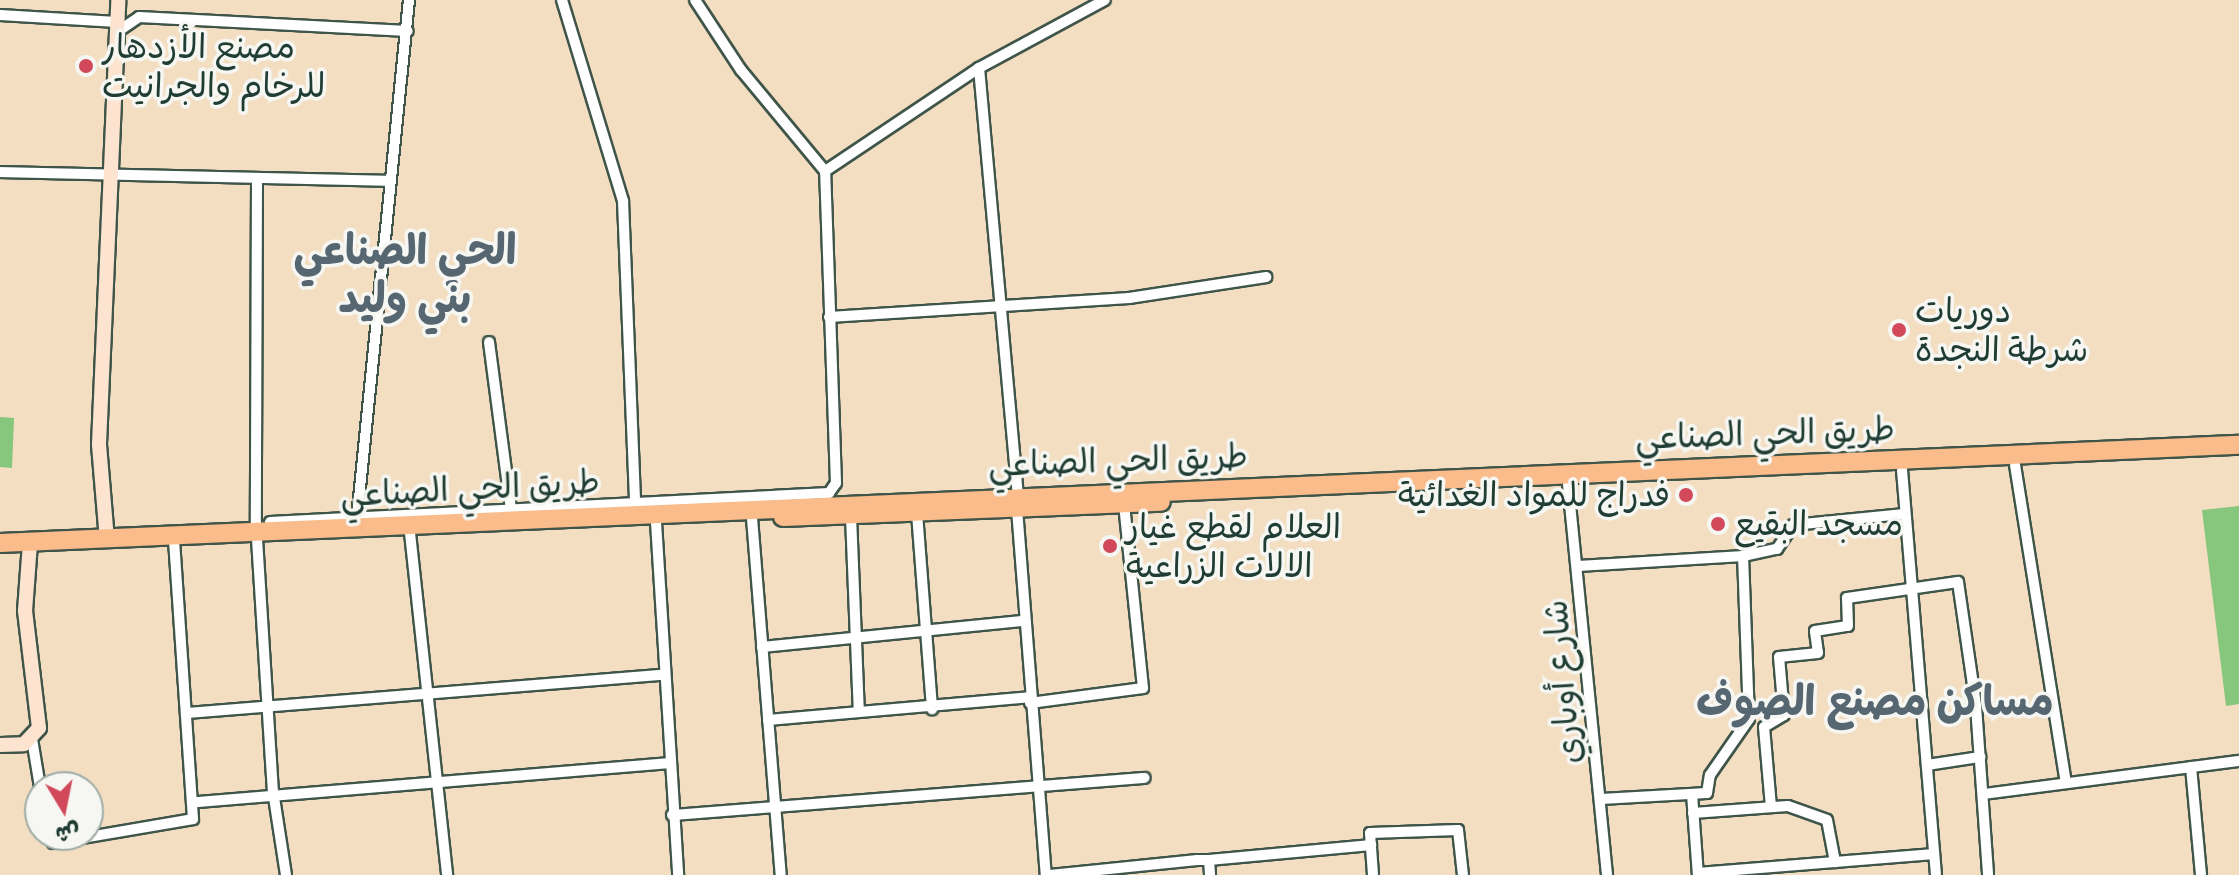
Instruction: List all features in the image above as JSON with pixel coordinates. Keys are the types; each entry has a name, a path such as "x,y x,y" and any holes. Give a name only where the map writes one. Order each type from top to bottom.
{"highway":[{"name":"طريق الحي الصناعي","path":"0,543 174,538 256,528 836,503 1018,502 2239,445"},
{"path":"256,528 410,533 917,513 1018,502 1124,504 2239,456"}],"street":[{"path":"119,0 139,17"},
{"path":"107,540 99,444 119,0"},
{"path":"357,518 409,0"},
{"path":"562,0 623,201 635,504"},
{"path":"695,0 741,70 825,171 836,503"},
{"path":"825,171 979,68 1105,0"},
{"path":"0,15 116,28 139,17 408,31"},
{"path":"979,68 1004,308 1018,502 1022,621 1048,875 1371,845"},
{"path":"0,172 391,181"},
{"path":"257,180 256,528 271,705 273,791 286,875"},
{"path":"829,317 1004,308 1266,277"},
{"path":"489,342 511,510"},
{"path":"2015,465 2066,783"},
{"path":"1902,470 1908,588 1936,875"},
{"path":"256,528 357,518 825,494 836,483"},
{"name":"شارع أوباري","path":"1568,484 1579,566 1607,875"},
{"path":"768,720 932,709 1143,688 1124,504"},
{"path":"917,513 932,709"},
{"path":"1579,566 1743,556 1777,549 1793,525 1904,514"},
{"path":"851,516 859,712"},
{"path":"752,518 781,875"},
{"path":"656,522 668,763 678,875"},
{"path":"410,533 447,875"},
{"path":"104,835 189,822 197,802 186,713 174,538"},
{"path":"30,543 25,611 39,728 32,739 37,771"},
{"path":"1601,799 1707,793 1710,775 1749,719 1743,556"},
{"path":"1764,727 1784,715 1779,657 1818,653 1815,631 1848,626 1847,598 1958,582 1984,794 1988,875"},
{"path":"762,647 1022,621"},
{"path":"186,713 428,689 663,675"},
{"path":"1749,719 1764,727"},
{"path":"1764,727 1771,807"},
{"path":"0,745 32,739"},
{"path":"1927,765 1980,757"},
{"path":"1984,794 2239,761"},
{"path":"197,802 273,791 668,763"},
{"path":"2191,767 2201,875"},
{"path":"672,815 778,810 1145,778"},
{"path":"1692,794 1698,874 1803,870 1835,862 1934,854"},
{"path":"1693,813 1771,807 1827,820 1835,862"},
{"path":"1373,875 1370,833 1458,830 1463,875"},
{"path":"1209,860 1210,875"}],"green space":[{"path":"0,417 14,418 12,468 0,467"},
{"path":"2239,506 2239,704 2226,706 2202,510"}],"place":[{"name":"مصنع الأزدهار للرخام والجرانيت","path":"86,66"},
{"name":"دوريات شرطة النجدة","path":"1899,330"},
{"name":"فدراج للمواد الغدائية","path":"1686,495"},
{"name":"مسجد البقيع","path":"1718,524"},
{"name":"العلام لقطع غيار الالات الزراعية","path":"1110,546"}],"district":[{"name":"الحي الصناعي بني وليد","path":"405,275"},
{"name":"مساكن مصنع الصوف","path":"1875,702"}]}
